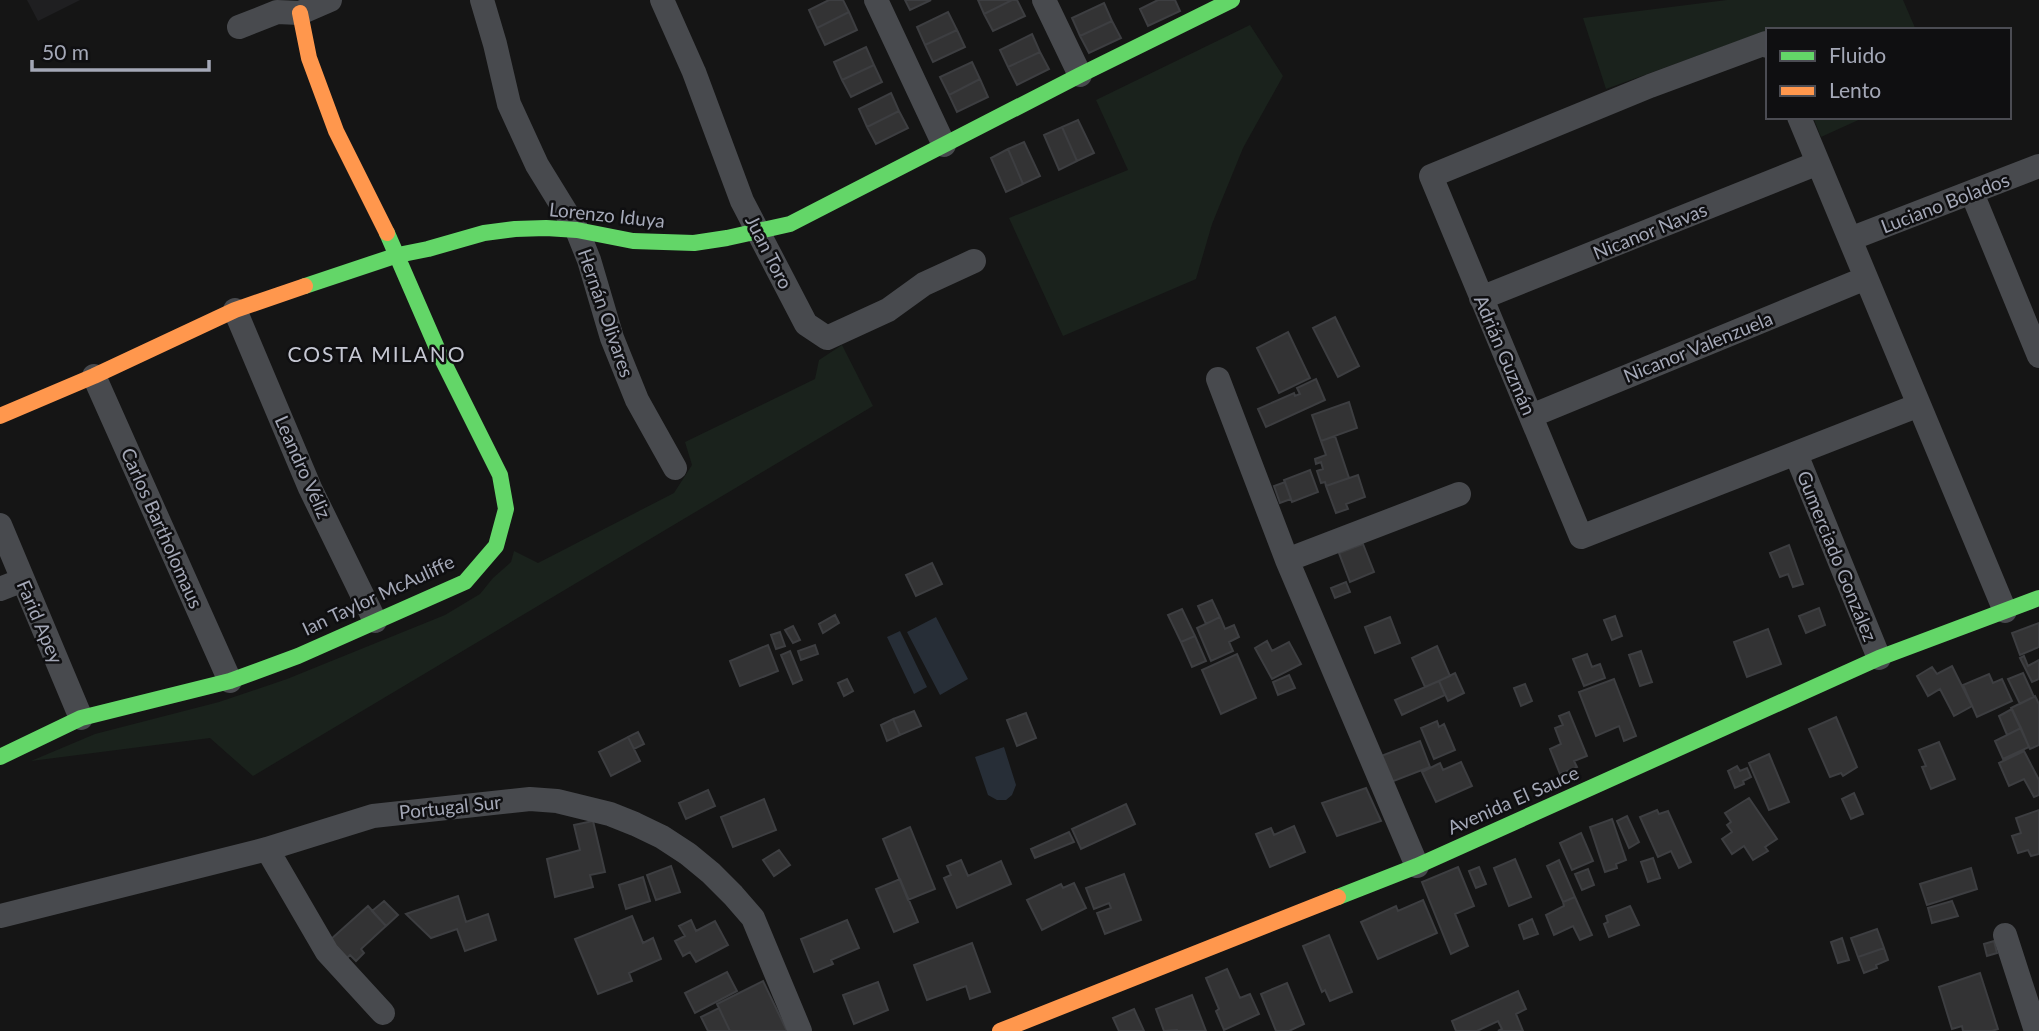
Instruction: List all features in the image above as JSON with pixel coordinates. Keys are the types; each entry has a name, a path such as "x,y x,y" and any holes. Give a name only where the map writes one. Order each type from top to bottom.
{"street":[{"path":"239,27 277,12 300,13 330,0"},
{"name":"Hernán Olivares","path":"482,0 509,104 537,165 577,230 589,260 612,338 637,400 675,468"},
{"name":"Juan Toro","path":"662,0 694,72 742,201 806,324 827,338 888,310 924,284 974,261"},
{"path":"876,0 944,145"},
{"path":"1044,0 1080,75"},
{"name":"Lorenzo Iduya","path":"1,413 94,376 235,310 398,255 484,233 515,229 577,230 605,237 661,243 705,241 790,224 1080,75 1201,6 1232,0"},
{"name":"Ian Taylor McAuliffe","path":"0,757 81,718 230,681 298,656 465,582 496,546 506,509 500,475 440,355 398,255 336,131 309,58 300,13"},
{"name":"Adrián Guzmán","path":"1766,43 1650,86 1430,176 1581,537 1919,405"},
{"path":"1799,119 2005,611"},
{"name":"Nicanor Navas","path":"1481,298 1818,163"},
{"name":"Luciano Bolados","path":"1850,239 2039,166"},
{"path":"1972,193 2039,356"},
{"name":"Nicanor Valenzuela","path":"1531,416 1866,278"},
{"name":"Leandro Véliz","path":"235,310 310,488 375,621"},
{"name":"Carlos Bartholomaus","path":"94,376 230,681"},
{"path":"1218,379 1287,560 1417,866"},
{"name":"Gumerciado González","path":"1796,454 1879,658"},
{"path":"1287,560 1459,494"},
{"name":"Farid Apey","path":"0,526 11,584 81,718"},
{"name":"Avenida El Sauce","path":"1000,1031 1417,866 1879,658 2039,598"},
{"name":"Portugal Sur","path":"0,916 267,849 373,816 530,799 557,802 610,814 644,828 688,854 712,873 753,918 800,1031"},
{"path":"267,849 327,952 383,1013"},
{"path":"2005,935 2036,1031"}],"shaded area":[{"path":"27,0 80,0 38,21"},
{"path":"1727,0 1903,0 1915,28 1766,28 1766,31 1606,89 1583,18"},
{"path":"1250,25 1283,76 1243,148 1212,224 1196,279 1063,336 1009,218 1128,170 1096,100"},
{"path":"1814,119 1861,119 1821,137"},
{"path":"842,345 873,406 253,776 210,738 31,761 95,734 219,702 287,679 445,615 480,594 511,562 514,551 538,563 674,493 692,465 685,442 815,379 819,360"},
{"path":"936,617 968,679 940,695 907,632"},
{"path":"900,631 927,687 914,694 887,637"},
{"path":"1004,747 1016,785 1012,795 1006,800 997,800 988,795 975,757"}],"building":[{"path":"829,0 843,0 849,12 817,28 809,10"},
{"path":"905,0 931,0 910,10"},
{"path":"978,0 1012,0 984,14"},
{"path":"1017,0 1025,16 993,31 984,14"},
{"path":"1158,0 1175,0 1180,11 1148,26 1140,9"},
{"path":"1104,3 1112,21 1080,36 1072,18"},
{"path":"849,12 857,30 825,45 817,28"},
{"path":"948,12 957,30 925,45 917,27"},
{"path":"1112,21 1121,38 1089,53 1080,36"},
{"path":"957,30 965,47 933,62 925,45"},
{"path":"1032,34 1040,52 1008,67 1000,50"},
{"path":"866,47 874,65 842,80 834,62"},
{"path":"1040,52 1049,69 1017,85 1008,67"},
{"path":"972,62 980,79 949,95 940,77"},
{"path":"874,65 882,82 851,97 842,80"},
{"path":"980,79 988,97 957,112 949,95"},
{"path":"891,93 899,111 867,127 859,109"},
{"path":"899,111 908,128 876,144 867,127"},
{"path":"1078,120 1094,153 1077,161 1062,127"},
{"path":"1062,127 1077,161 1059,170 1044,135"},
{"path":"1024,142 1040,176 1023,184 1008,149"},
{"path":"1008,149 1023,184 1006,192 991,158"},
{"path":"1335,317 1359,366 1338,377 1313,328"},
{"path":"1288,332 1310,378 1279,393 1257,348"},
{"path":"1316,379 1325,400 1266,427 1258,409 1294,393 1295,396 1300,394 1297,388"},
{"path":"1349,402 1357,428 1321,441 1312,415"},
{"path":"1335,436 1349,478 1326,486 1325,482 1321,483 1317,471 1323,469 1321,462 1316,464 1315,459 1326,455 1321,441"},
{"path":"1310,470 1318,492 1292,502 1284,480"},
{"path":"1358,475 1365,497 1346,504 1348,509 1336,513 1326,486"},
{"path":"1285,482 1291,499 1280,503 1274,486"},
{"path":"1363,544 1374,572 1350,582 1339,553"},
{"path":"1789,545 1803,584 1793,587 1788,574 1780,577 1770,553"},
{"path":"932,563 942,584 916,596 906,575"},
{"path":"1346,582 1350,592 1335,598 1331,588"},
{"path":"1212,600 1220,617 1206,624 1198,606"},
{"path":"1819,608 1825,625 1806,633 1799,616"},
{"path":"1182,609 1195,636 1181,642 1168,615"},
{"path":"835,615 839,623 823,633 819,624"},
{"path":"1615,616 1622,636 1612,640 1604,620"},
{"path":"1220,617 1225,629 1234,625 1239,637 1229,642 1233,651 1211,661 1197,628"},
{"path":"1390,617 1400,643 1375,653 1365,627"},
{"path":"2039,623 2039,647 2020,655 2012,633"},
{"path":"793,626 800,640 793,643 785,630"},
{"path":"1768,629 1781,664 1747,677 1734,642"},
{"path":"780,632 785,646 776,649 771,635"},
{"path":"1195,636 1206,661 1192,667 1181,642"},
{"path":"1267,641 1272,651 1289,642 1301,664 1272,679 1255,648"},
{"path":"768,645 778,671 740,686 730,661"},
{"path":"815,645 818,654 801,660 798,651"},
{"path":"1437,646 1450,676 1425,687 1412,658"},
{"path":"790,651 802,680 793,684 781,655"},
{"path":"1641,651 1652,682 1640,686 1629,655"},
{"path":"1237,654 1256,698 1221,714 1202,670"},
{"path":"1587,654 1592,667 1600,664 1605,678 1584,686 1573,659"},
{"path":"2024,656 2028,666 2039,660 2039,679 2032,682 2020,658"},
{"path":"1952,666 1972,706 1954,716 1940,689 1928,696 1917,676 1932,667 1937,674"},
{"path":"1455,673 1464,693 1448,701 1439,681"},
{"path":"2023,673 2034,697 2020,704 2008,679"},
{"path":"1989,674 1993,683 2002,679 2012,701 1977,717 1963,685"},
{"path":"1289,675 1295,688 1278,695 1273,682"},
{"path":"847,679 853,691 844,696 838,683"},
{"path":"1614,679 1636,736 1624,741 1619,726 1596,736 1579,692"},
{"path":"1439,681 1445,695 1402,715 1395,700"},
{"path":"1525,684 1532,701 1521,706 1514,688"},
{"path":"2035,696 2039,704 2039,745 2030,749 2011,708"},
{"path":"2012,709 2021,728 2007,735 1999,716"},
{"path":"914,711 921,726 900,735 893,719"},
{"path":"1569,712 1587,756 1574,761 1577,767 1560,774 1550,749 1561,744 1555,728 1563,725 1559,716"},
{"path":"1026,713 1036,738 1017,746 1007,720"},
{"path":"1836,717 1857,767 1843,776 1841,773 1830,777 1809,729"},
{"path":"893,719 900,735 887,741 881,725"},
{"path":"1437,721 1439,727 1444,724 1455,750 1434,759 1421,728"},
{"path":"2021,728 2029,747 2003,759 1995,741"},
{"path":"638,732 644,744 634,749 628,737"},
{"path":"628,737 640,761 611,776 599,752"},
{"path":"1420,741 1430,767 1391,782 1381,756"},
{"path":"1939,742 1955,779 1931,789 1922,767 1926,766 1919,750"},
{"path":"2024,751 2039,780 2039,795 2034,797 2024,779 2009,786 1999,763"},
{"path":"1769,754 1789,802 1769,810 1749,763"},
{"path":"1461,762 1472,786 1436,802 1422,772 1440,763 1443,770"},
{"path":"1737,766 1740,771 1747,768 1751,777 1735,788 1728,771"},
{"path":"1366,788 1381,821 1337,836 1322,803"},
{"path":"708,790 715,806 686,819 679,803"},
{"path":"1854,793 1863,814 1851,819 1842,799"},
{"path":"1749,798 1777,839 1765,847 1768,851 1753,860 1744,846 1732,854 1722,839 1732,832 1727,825 1731,822 1725,813"},
{"path":"764,799 776,830 733,847 721,817"},
{"path":"1126,804 1135,824 1081,849 1072,829"},
{"path":"1657,810 1659,814 1668,811 1691,862 1679,868 1671,851 1658,857 1640,817"},
{"path":"2039,810 2039,854 2031,856 2028,850 2018,853 2012,836 2021,833 2016,818"},
{"path":"1627,816 1639,842 1629,848 1617,821"},
{"path":"1612,819 1626,860 1616,864 1617,868 1605,872 1590,827"},
{"path":"593,821 605,872 590,875 593,887 555,897 547,859 580,850 574,825"},
{"path":"1294,826 1305,852 1270,867 1256,834 1271,828 1274,835"},
{"path":"910,827 935,889 908,900 883,839"},
{"path":"1069,832 1074,842 1035,858 1031,849"},
{"path":"1581,833 1593,861 1572,870 1560,843"},
{"path":"779,850 790,865 774,876 763,860"},
{"path":"1653,858 1660,878 1648,882 1641,862"},
{"path":"1515,859 1531,897 1509,906 1494,868"},
{"path":"961,860 968,876 1001,861 1011,884 957,908 944,878 951,875 947,866"},
{"path":"1559,860 1575,897 1563,902 1547,866"},
{"path":"671,866 680,892 656,900 647,875"},
{"path":"1458,867 1474,906 1455,914 1468,946 1451,954 1422,882"},
{"path":"1479,867 1486,884 1476,888 1469,871"},
{"path":"1971,868 1977,889 1927,905 1920,884"},
{"path":"1588,869 1594,885 1582,890 1575,874"},
{"path":"1124,874 1141,920 1105,934 1097,913 1111,908 1109,903 1094,909 1086,888"},
{"path":"643,877 650,901 626,909 619,885"},
{"path":"900,879 918,922 894,932 876,889"},
{"path":"1074,883 1086,908 1042,930 1027,900 1061,884 1063,888"},
{"path":"458,896 466,922 488,914 496,940 465,951 457,929 431,938 406,914"},
{"path":"1575,897 1592,935 1580,940 1573,926 1554,935 1546,915"},
{"path":"1423,900 1437,933 1378,959 1361,922 1396,906 1398,911"},
{"path":"384,901 398,915 386,926 372,911"},
{"path":"1952,901 1958,916 1932,923 1928,908"},
{"path":"368,906 386,926 361,949 364,953 356,961 350,955 347,958 330,940"},
{"path":"1630,906 1639,925 1609,937 1604,924 1608,922 1606,916"},
{"path":"632,916 643,943 653,938 661,959 629,973 632,981 598,994 575,939"},
{"path":"1532,919 1538,934 1524,939 1519,925"},
{"path":"691,920 696,931 715,921 728,945 696,962 690,952 683,956 675,941 685,936 679,926"},
{"path":"847,920 859,948 831,960 833,964 814,972 801,939"},
{"path":"1877,929 1884,948 1858,957 1851,938"},
{"path":"1329,935 1352,992 1330,1001 1325,990 1322,992 1303,946"},
{"path":"1842,938 1849,960 1838,963 1831,942"},
{"path":"1994,941 1997,953 1987,956 1984,944"},
{"path":"972,943 990,992 970,999 966,986 927,1000 914,965"},
{"path":"1884,948 1888,960 1864,973 1858,957"},
{"path":"1227,969 1240,998 1250,994 1259,1014 1224,1030 1216,1011 1219,1009 1206,978"},
{"path":"727,972 737,991 695,1013 685,993"},
{"path":"1980,973 1998,1029 1963,1031 1962,1026 1952,1029 1939,987"},
{"path":"763,981 787,1031 730,1031 717,1004"},
{"path":"878,982 888,1010 854,1024 843,995"},
{"path":"1287,983 1304,1024 1289,1031 1276,1031 1261,994"},
{"path":"1518,991 1526,1009 1516,1014 1523,1031 1498,1031 1502,1029 1498,1021 1477,1031 1456,1031 1452,1021"},
{"path":"1192,995 1206,1031 1164,1031 1156,1009"},
{"path":"719,1008 730,1031 708,1031 701,1017"},
{"path":"1134,1009 1144,1031 1119,1031 1113,1018"}],"traffic: fast":[{"path":"305,286 398,255 484,233 515,229 577,230 633,241 694,243 790,224 1232,0"},
{"path":"0,757 81,718 230,681 298,656 465,582 496,546 506,509 500,475 440,355 387,233"},
{"path":"1338,897 1417,866 1879,658 2039,598"}],"traffic: slow":[{"path":"300,13 309,58 336,131 387,233"},
{"path":"0,416 94,376 235,310 305,286"},
{"path":"1000,1031 1338,897"}],"district":[{"name":"COSTA MILANO","path":"377,355"}]}
